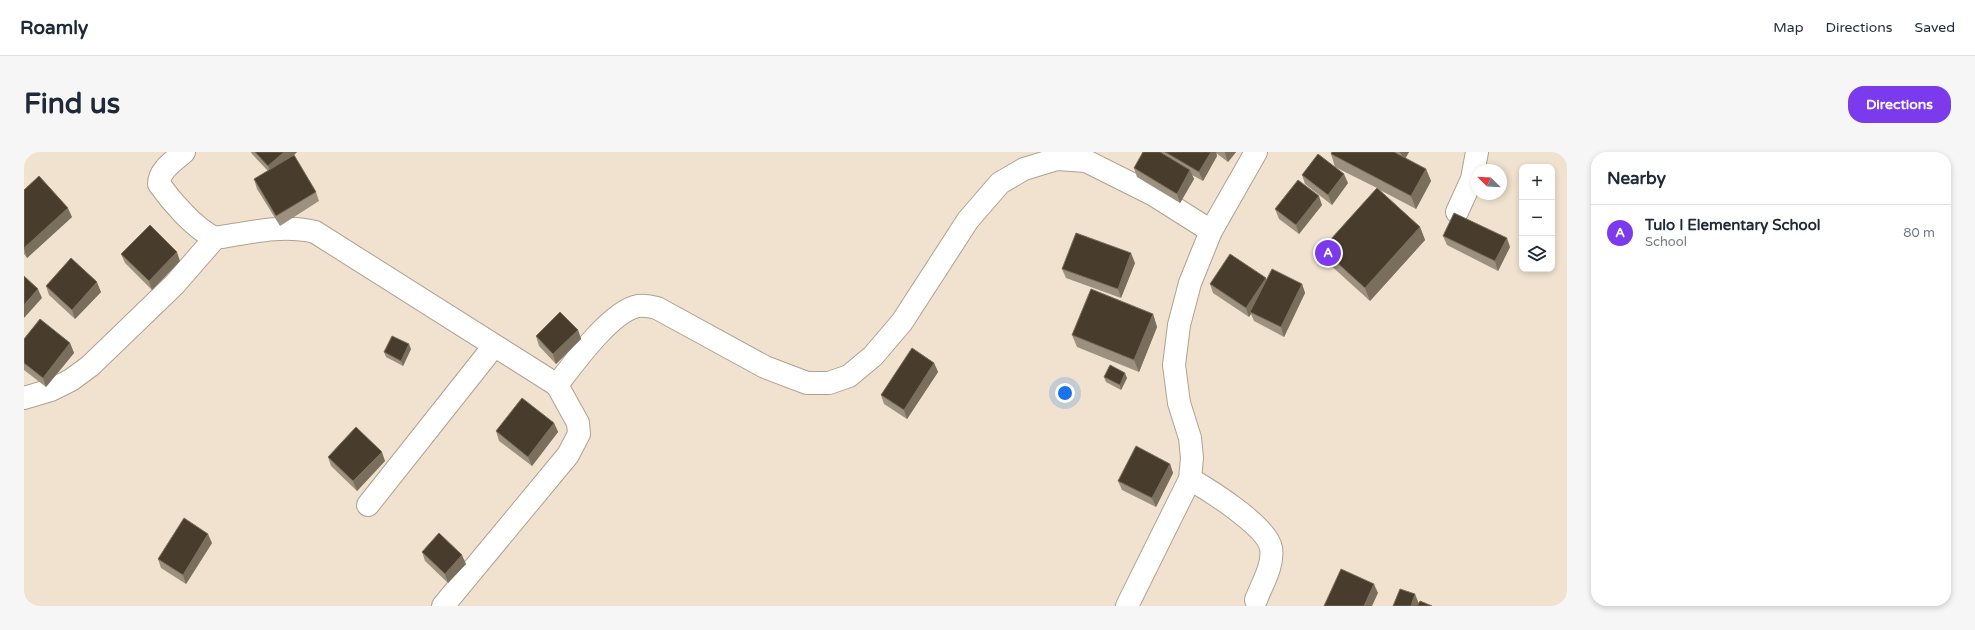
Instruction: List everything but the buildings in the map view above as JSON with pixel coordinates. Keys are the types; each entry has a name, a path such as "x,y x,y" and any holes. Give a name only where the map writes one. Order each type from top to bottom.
{"street":[{"path":"184,152 170,164 159,177 159,184 200,228 214,238"},
{"path":"1127,606 1190,479 1192,458 1190,438 1179,403 1174,365 1179,326 1190,283 1211,231 1256,152"},
{"path":"1457,212 1472,179 1477,152"},
{"path":"557,385 593,341 614,319 628,309 648,305 665,312 766,367 807,383 829,383 849,376 873,356 902,322 968,220 1000,183 1024,169 1057,159 1086,160 1154,195 1211,231"},
{"path":"24,398 51,390 64,384 90,366 175,284 214,238 265,230 293,228 315,232 557,385 578,423 579,434 568,455 443,606"},
{"path":"368,505 494,346"},
{"path":"1190,479 1217,494 1269,541 1271,548 1271,561 1256,600"}],"place":[{"name":"Tulo I Elementary School","path":"1328,253"}]}
